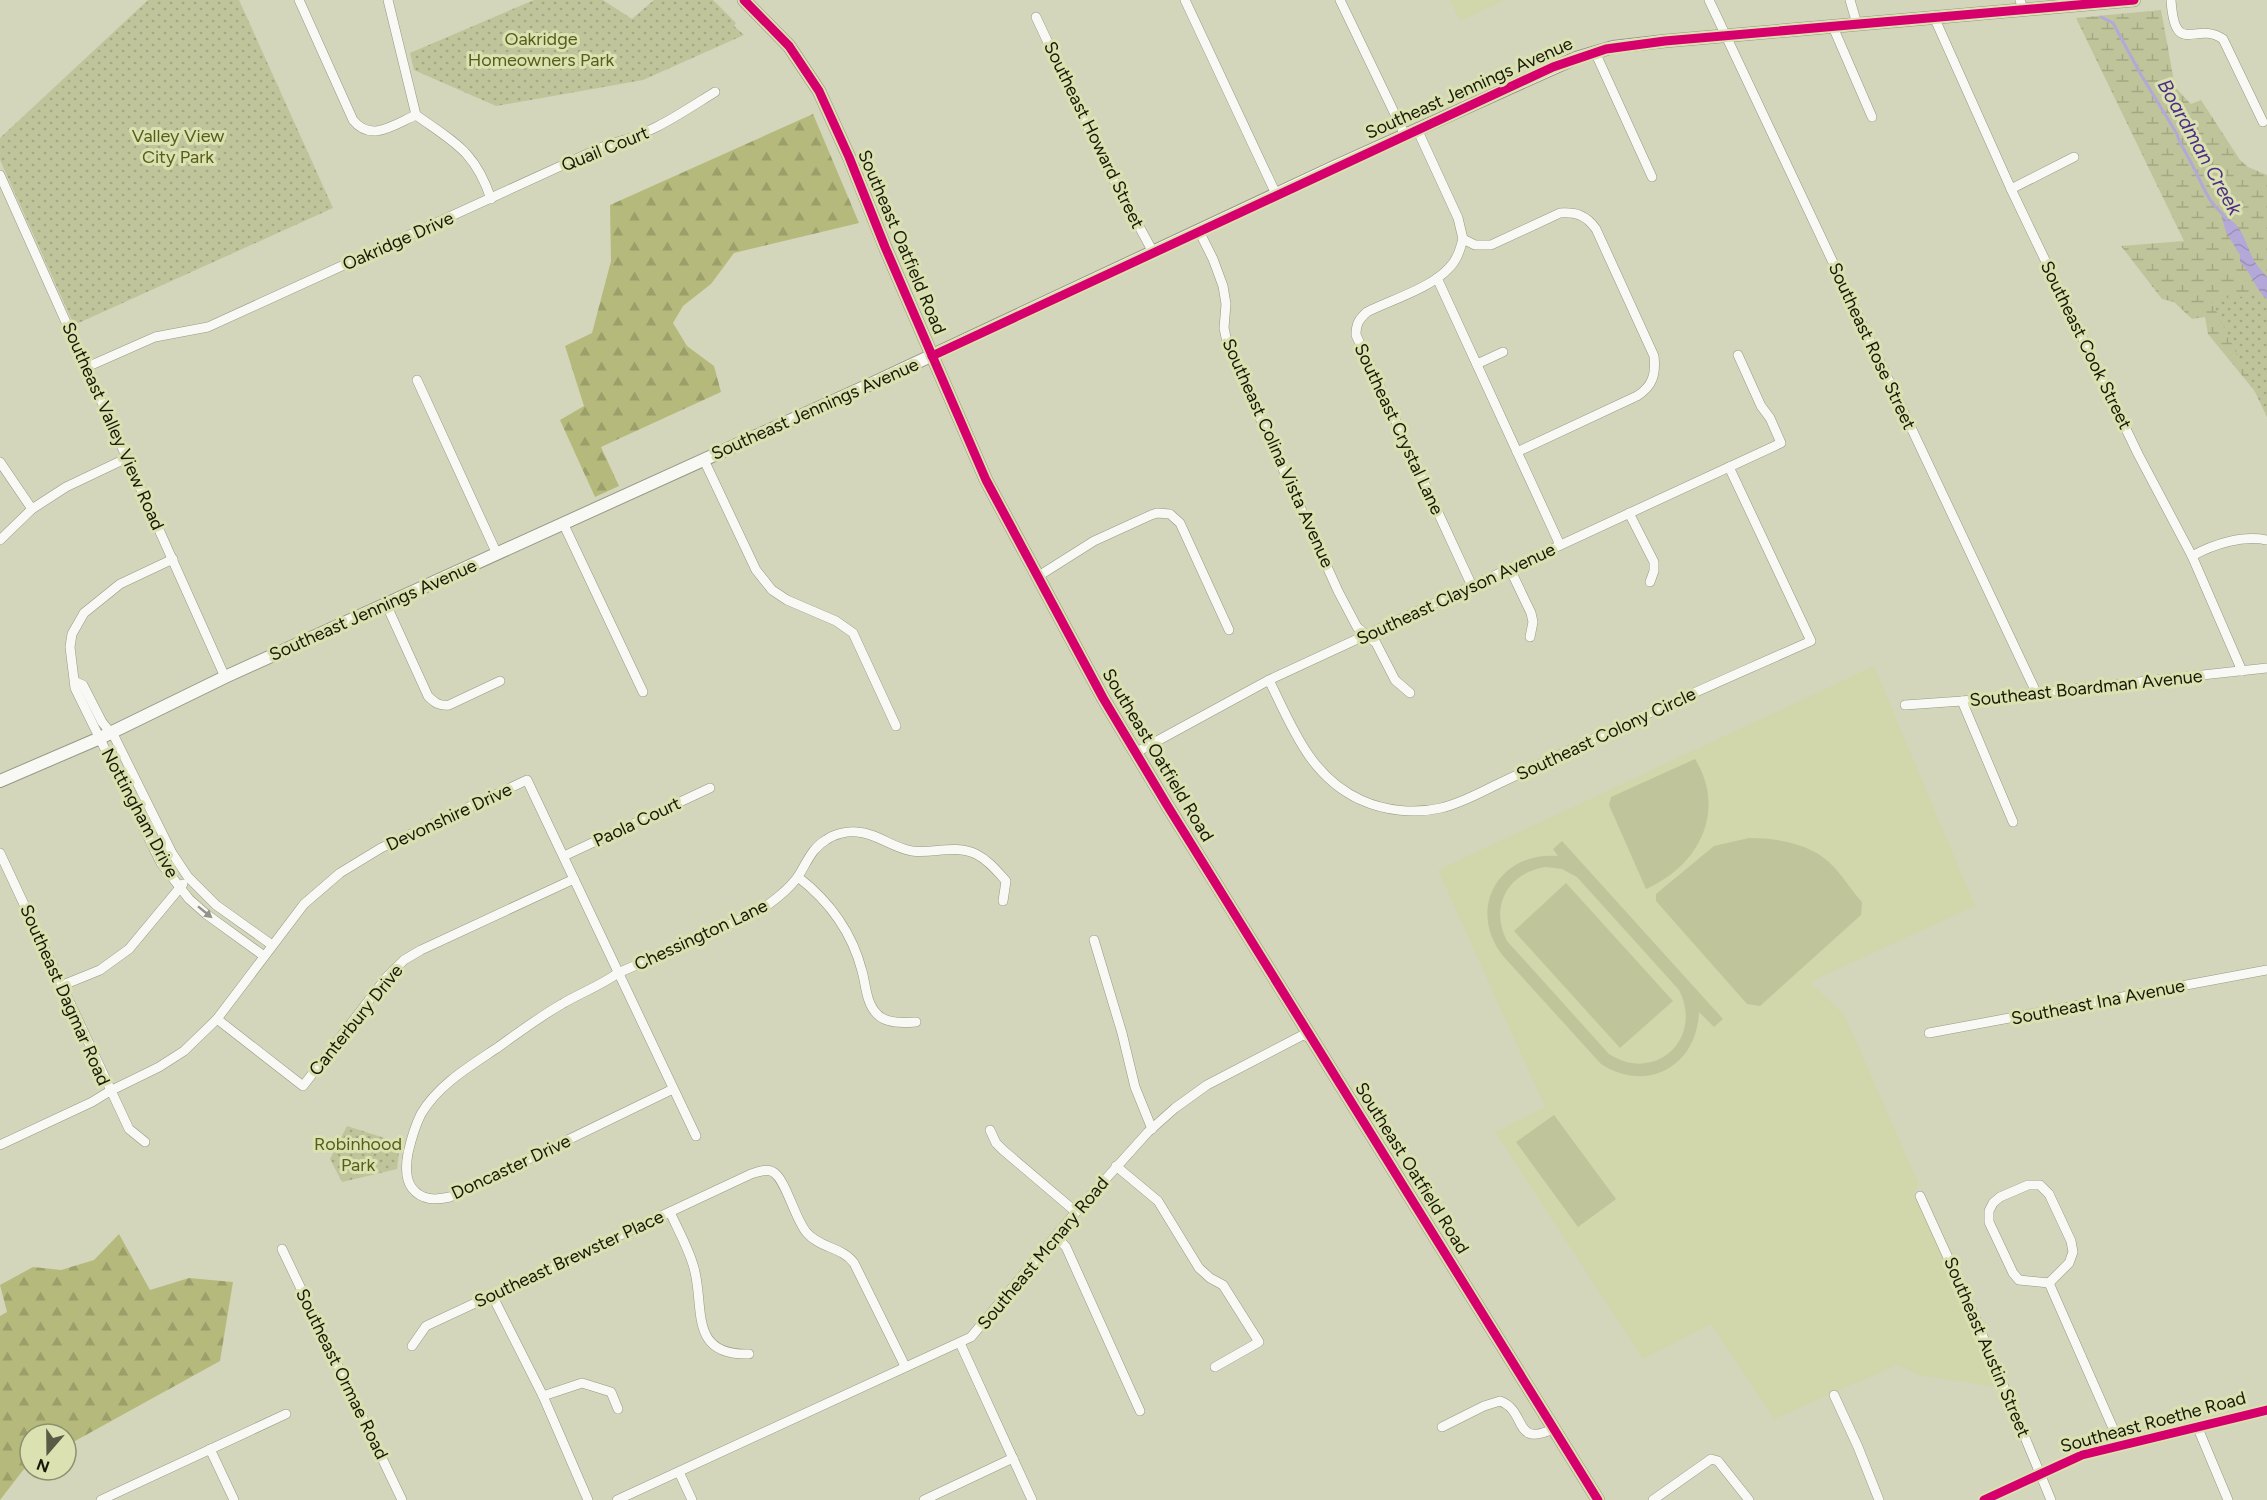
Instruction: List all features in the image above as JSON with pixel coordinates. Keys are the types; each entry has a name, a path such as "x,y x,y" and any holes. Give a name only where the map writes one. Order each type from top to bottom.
{"main road":[{"name":"Southeast Oatfield Road","path":"744,0 789,46 816,85 849,157 885,247 986,480 1135,753 1598,1500"},
{"name":"Southeast Jennings Avenue","path":"0,781 932,356 1553,67 1595,52 1638,44 1934,17 2022,5 2134,0"}],"street":[{"path":"299,0 353,120 359,128 369,132 379,131 416,115"},
{"path":"388,0 416,115 448,136 471,157 486,182 491,199"},
{"path":"1185,0 1276,194"},
{"path":"1340,0 1405,135"},
{"name":"Southeast Rose Street","path":"1709,0 2036,692"},
{"path":"1850,0 1857,24"},
{"path":"2171,0 2172,20 2176,29 2186,34 2209,34 2223,39 2263,122"},
{"name":"Southeast Howard Street","path":"1036,17 1104,162 1153,252"},
{"name":"Southeast Cook Street","path":"1934,17 2011,189 2138,454 2192,556 2242,671"},
{"path":"1833,27 1872,117"},
{"path":"1595,52 1652,177"},
{"name":"Quail Court","path":"491,199 609,144 628,141 648,133 715,92"},
{"path":"1417,129 1458,218 1463,239 1456,260 1437,278 1560,545"},
{"path":"2011,189 2074,157"},
{"name":"Southeast Valley View Road","path":"0,175 225,677"},
{"name":"Oakridge Drive","path":"87,367 155,337 208,327 491,199"},
{"path":"1463,239 1475,245 1491,245 1560,213 1572,212 1584,216 1596,229 1654,356 1653,379 1647,390 1517,452"},
{"name":"Southeast Colina Vista Avenue","path":"1199,231 1214,259 1223,285 1226,304 1224,328 1228,347 1338,591 1357,627 1376,643 1395,680 1410,693"},
{"name":"Southeast Crystal Lane","path":"1437,278 1367,312 1356,326 1356,335 1472,586"},
{"path":"1477,364 1503,352"},
{"name":"Southeast Clayson Avenue","path":"1135,753 1269,680 1781,443 1738,355"},
{"path":"417,380 497,554"},
{"path":"0,540 33,509 66,488 128,458"},
{"path":"704,460 756,570 772,590 787,600 836,621 853,633 896,726"},
{"path":"0,462 33,509"},
{"name":"Southeast Colony Circle","path":"1269,680 1307,755 1324,776 1348,793 1376,806 1408,811 1423,810 1439,808 1469,798 1605,733 1811,641 1729,467"},
{"path":"1037,577 1094,541 1157,513 1170,514 1180,523 1229,630"},
{"path":"1629,513 1654,562 1654,572 1650,582"},
{"path":"563,523 643,692"},
{"path":"2192,556 2205,549 2241,539 2267,540"},
{"path":"105,735 102,722 83,686 76,682 71,660 72,634 84,613 120,584 173,559"},
{"path":"1510,568 1531,613 1533,622 1530,637"},
{"path":"386,604 428,696 435,703 442,706 449,705 500,681"},
{"name":"Southeast Boardman Avenue","path":"1905,705 1962,701 2267,668"},
{"path":"1962,701 2013,822"},
{"name":"Nottingham Drive","path":"105,735 115,738 172,854 188,877 216,904 273,945"},
{"name":"Nottingham Drive","path":"105,735 161,863 179,888 206,914 264,956"},
{"name":"Devonshire Drive","path":"110,1091 171,1060 200,1037 217,1019 304,904 325,884 381,848 528,780 696,1136"},
{"name":"Paola Court","path":"564,856 710,788"},
{"name":"Chessington Lane","path":"618,973 758,912 778,897 798,877 814,850 826,839 840,834 859,832 904,849 922,852 959,849 974,853 991,865 1006,881 1003,902"},
{"name":"Southeast Dagmar Road","path":"0,853 63,985 110,1091 92,1102 0,1145"},
{"path":"63,985 100,970 129,950 188,877"},
{"path":"798,877 816,891 849,934 862,970 868,998 877,1016 890,1022 916,1022"},
{"name":"Canterbury Drive","path":"217,1019 303,1086 386,978 404,960 574,879"},
{"path":"1094,940 1122,1033 1135,1087 1152,1129"},
{"name":"Southeast Ina Avenue","path":"1929,1033 2267,970"},
{"name":"Doncaster Drive","path":"618,973 604,983 563,1003 529,1025 435,1095 421,1114 411,1138 407,1176 412,1188 423,1197 435,1200 450,1197 673,1089"},
{"name":"Southeast Mcnary Road","path":"617,1500 905,1366 971,1338 1116,1166 1176,1107 1207,1085 1303,1035 1314,1040"},
{"path":"110,1091 129,1129 145,1142"},
{"path":"990,1130 996,1143 1003,1150 1076,1212"},
{"path":"1116,1166 1158,1201 1199,1268 1222,1285 1259,1342 1215,1366"},
{"name":"Southeast Brewster Place","path":"412,1346 426,1326 735,1182 767,1170 776,1173 781,1179 807,1233 819,1242 842,1251 854,1263 905,1366"},
{"path":"2028,1185 2040,1185 2049,1194 2071,1241 2073,1252 2069,1263 2049,1283 2019,1280 2013,1273 1989,1222 1989,1211 1993,1203 2000,1197 2028,1185"},
{"name":"Southeast Austin Street","path":"1920,1196 1974,1315 2051,1500"},
{"path":"670,1212 694,1267 701,1323 709,1341 722,1351 748,1354"},
{"path":"1056,1236 1066,1247 1140,1411"},
{"name":"Southeast Ormae Road","path":"282,1249 402,1500"},
{"path":"2049,1283 2120,1444"},
{"path":"492,1295 543,1396 588,1500"},
{"path":"960,1343 1032,1500"},
{"path":"543,1396 582,1383 611,1392 618,1408"},
{"path":"1834,1395 1879,1500"},
{"path":"1442,1427 1484,1406 1500,1401 1510,1406 1523,1428 1531,1434 1540,1435 1555,1428"},
{"name":"Southeast Roethe Road","path":"1984,1500 2082,1455 2267,1410"},
{"path":"101,1500 286,1414"},
{"path":"2197,1426 2228,1500"},
{"path":"210,1449 234,1500"},
{"path":"924,1500 1012,1458"},
{"path":"1653,1500 1711,1459 1718,1461 1749,1500"},
{"path":"678,1472 692,1500"}],"shaded area":[{"path":"1450,0 1505,0 1460,21"},
{"path":"1874,666 1975,906 1810,982 1845,1016 1919,1185 1914,1191 1996,1387 1918,1375 1897,1365 1774,1419 1711,1324 1643,1359 1495,1132 1545,1107 1438,870"}],"green space":[{"name":"Valley View City Park","path":"148,0 239,0 333,208 74,325 0,160 0,138"},
{"name":"Oakridge Homeowners Park","path":"534,0 603,0 632,19 654,0 713,0 736,23 734,26 744,35 643,80 496,106 414,70 410,53"},
{"path":"2161,10 2175,87 2191,104 2201,100 2240,160 2248,167 2267,175 2267,406 2208,334 2205,317 2192,319 2174,302 2162,299 2121,246 2184,241 2076,18"},
{"path":"813,114 859,223 734,253 711,284 683,306 673,323 687,346 714,366 721,392 601,447 619,486 595,497 560,420 584,406 565,346 592,333 611,261 610,205"},
{"path":"2267,294 2267,417 2211,300"},
{"path":"1695,759 1704,779 1708,798 1708,817 1702,835 1681,866 1665,879 1646,889 1609,805 1611,797"},
{"path":"1749,838 1781,841 1811,850 1833,866 1862,902 1861,915 1760,1006 1747,1004 1656,901 1656,894 1714,846"},
{"path":"1562,841 1723,1019 1714,1027 1699,1012 1696,1031 1689,1047 1679,1060 1666,1069 1652,1075 1635,1076 1618,1073 1601,1064 1503,956 1492,938 1488,920 1489,902 1494,887 1505,873 1519,863 1537,857 1558,856 1553,849","holes":["1546,867 1562,869 1577,877 1679,990 1685,1008 1685,1025 1680,1040 1671,1052 1658,1060 1643,1064 1626,1062 1609,1054 1507,941 1500,916 1501,904 1512,884 1533,870"]},
{"path":"1566,883 1673,1001 1620,1048 1514,931"},
{"path":"1554,1115 1616,1199 1578,1227 1516,1142"},
{"name":"Robinhood Park","path":"347,1126 400,1143 397,1169 342,1182 330,1159"},
{"path":"119,1234 150,1290 189,1278 233,1282 220,1361 78,1439 78,1422 18,1422 18,1477 0,1500 0,1316 7,1312 0,1285 33,1267 61,1270 94,1260"}],"water":[{"path":"2225,217 2237,226 2253,259 2267,277 2267,299 2240,262 2240,255 2226,232 2222,218"}],"waterway":[{"name":"Boardman Creek","path":"2101,17 2113,23 2177,134 2209,198 2227,220"}],"cycle path":[{"path":"744,0 789,46 819,91 986,480 1103,698 1598,1500"},
{"path":"932,356 1553,67 1606,49 1665,41 2134,0"},
{"path":"1984,1500 2082,1455 2267,1410"}]}
